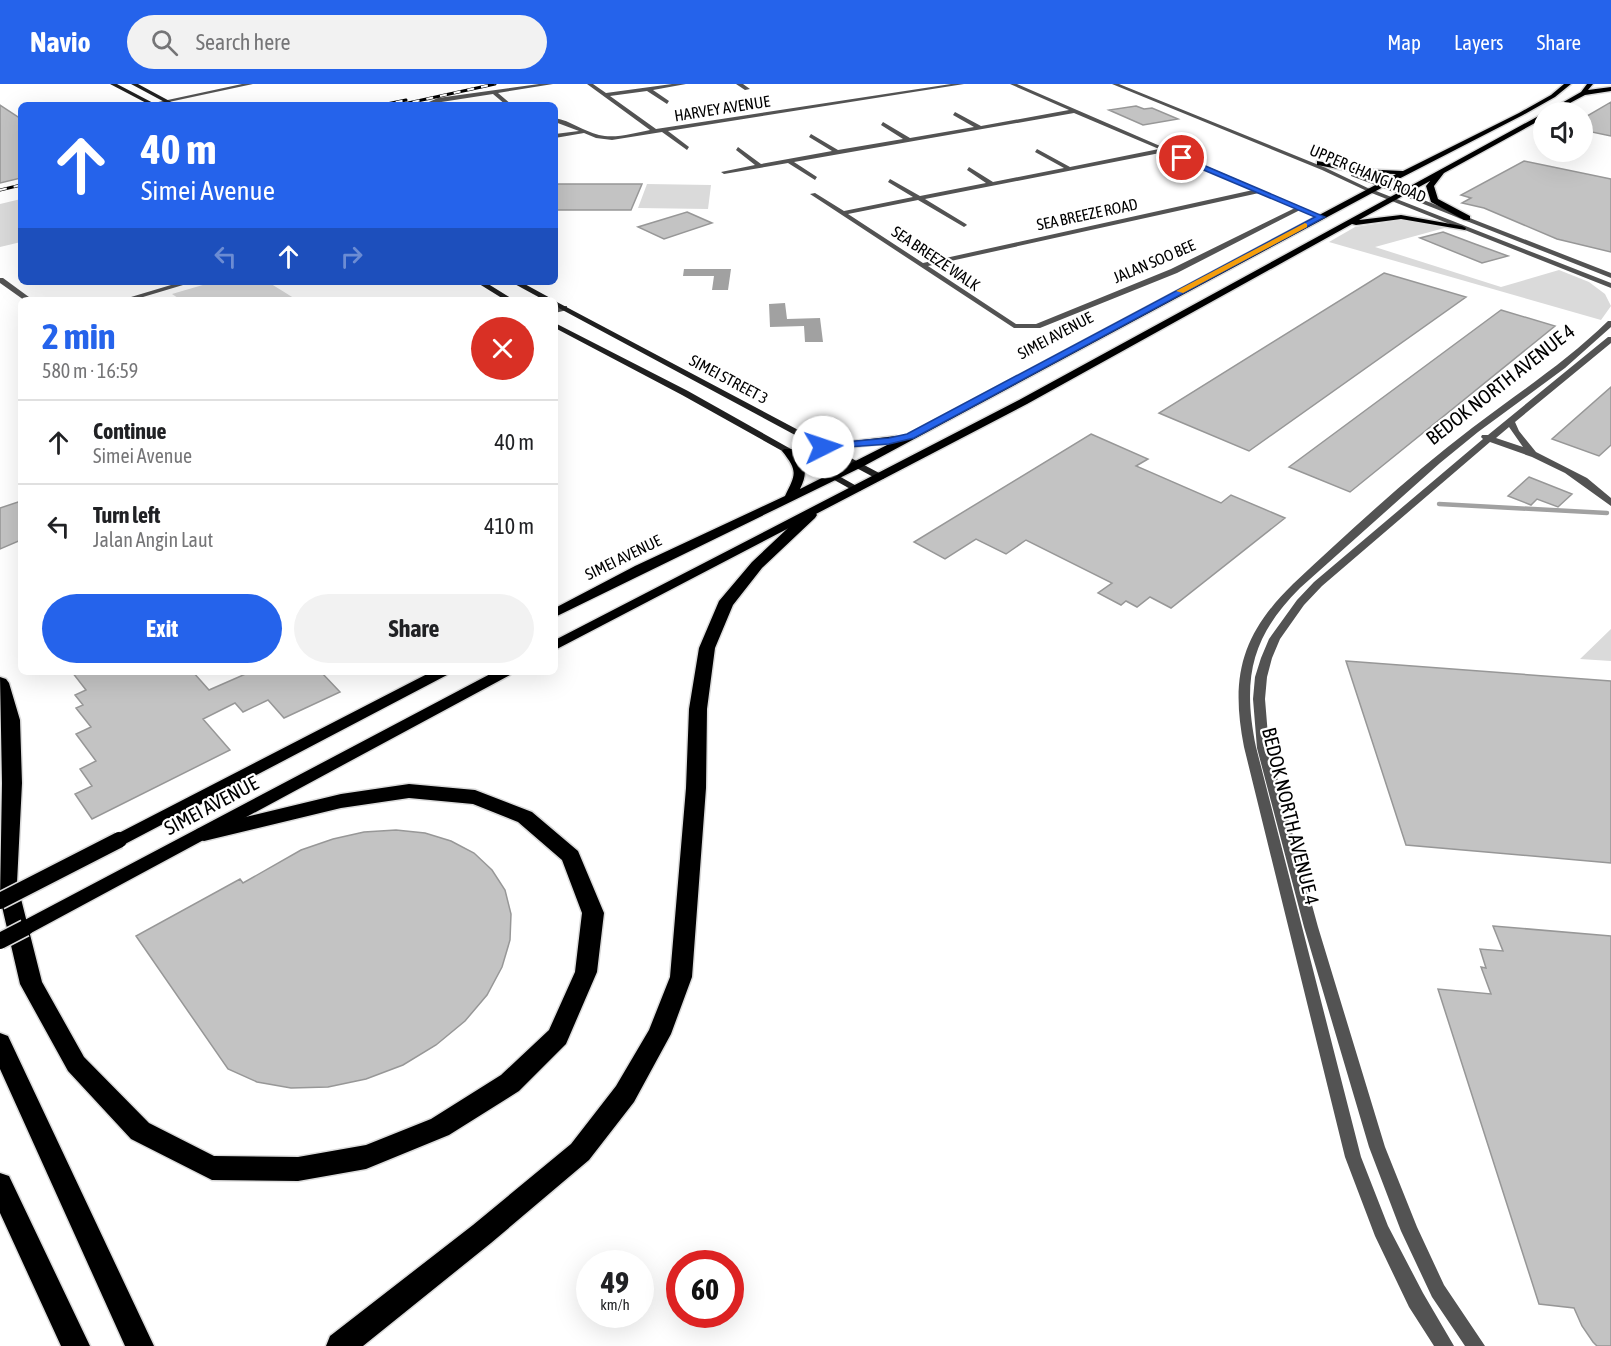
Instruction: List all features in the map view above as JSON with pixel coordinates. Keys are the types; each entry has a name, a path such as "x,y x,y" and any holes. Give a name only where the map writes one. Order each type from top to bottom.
{"highway":[{"path":"340,1346 482,1234 580,1152 625,1094 659,1034 681,977 696,788 698,709 707,648 725,604 757,565 810,515"},
{"path":"0,683 11,720 12,783 6,883 31,984 76,1064 140,1131 212,1168 298,1169 366,1157 440,1127 510,1083 558,1037 586,972 592,914 571,856 525,817 475,797 409,791 342,801 204,834"},
{"path":"0,1043 140,1346"},
{"path":"0,1185 76,1346"}],"main road":[{"path":"113,84 149,102"},
{"path":"134,84 166,101"},
{"path":"1583,93 1590,84"},
{"name":"SIMEI AVENUE","path":"558,611 640,569 858,465 1380,185 1521,114 1563,86"},
{"path":"1567,102 1583,93 1611,89"},
{"path":"558,644 810,515 1044,390 1533,121"},
{"path":"1320,163 1360,171 1408,172"},
{"path":"1443,169 1430,186 1431,194 1434,200 1467,218"},
{"path":"1347,224 1401,217 1462,228"},
{"path":"485,285 505,297"},
{"path":"521,285 543,297"},
{"name":"SIMEI STREET 3","path":"558,305 880,477"},
{"path":"584,339 585,330 596,325"},
{"name":"SIMEI STREET 3","path":"558,326 857,489"},
{"path":"823,447 889,441 910,436"},
{"path":"788,451 799,461 801,468 790,498"},
{"name":"SIMEI AVENUE","path":"0,901 436,675"},
{"name":"SIMEI AVENUE","path":"0,941 499,675"}],"street":[{"path":"162,102 250,84"},
{"path":"433,102 550,84"},
{"name":"HARVEY AVENUE","path":"590,84 656,132 961,84"},
{"path":"606,95 683,84"},
{"path":"740,84 747,89"},
{"path":"1013,84 1321,217"},
{"name":"UPPER CHANGI ROAD","path":"1115,84 1324,169 1371,191 1611,286"},
{"name":"UPPER CHANGI ROAD","path":"1122,84 1320,163 1402,192 1610,276"},
{"path":"648,89 667,102"},
{"path":"494,92 506,102"},
{"path":"724,172 1074,111"},
{"path":"955,114 981,128"},
{"path":"558,121 570,123 582,132 602,139 656,132"},
{"path":"883,124 909,140"},
{"name":"HARVEY AVENUE","path":"664,131 687,148"},
{"path":"558,136 582,132"},
{"path":"811,136 837,152"},
{"path":"738,149 760,166"},
{"path":"844,213 1164,150"},
{"path":"1037,151 1070,168"},
{"path":"789,161 815,178"},
{"path":"969,169 993,184"},
{"path":"890,181 964,225"},
{"name":"SEA BREEZE ROAD","path":"922,264 1258,191"},
{"name":"SEA BREEZE WALK","path":"813,194 1014,326"},
{"name":"JALAN SOO BEE","path":"1014,326 1037,326 1174,271 1300,208"},
{"path":"0,280 25,297"},
{"path":"122,297 164,285"},
{"path":"136,297 178,285"},
{"path":"0,290 18,302"},
{"path":"558,310 564,308"},
{"name":"BEDOK NORTH AVENUE 4","path":"1445,1346 1416,1300 1381,1230 1353,1157 1244,719 1247,662 1261,629 1283,600 1373,516 1472,433 1560,367 1611,322"},
{"name":"BEDOK NORTH AVENUE 4","path":"1476,1346 1433,1282 1377,1147 1311,927 1299,875 1269,772 1259,720 1263,664 1272,642 1297,605 1382,528 1611,339"},
{"path":"1511,423 1515,432 1533,454"},
{"path":"1472,433 1533,454 1575,475 1611,503"}],"shaded area":[{"path":"647,184 711,185 708,209 638,208"},
{"path":"18,200 18,243 0,247 0,204"},
{"path":"1401,220 1448,227 1375,247 1501,287 1559,270 1589,282 1605,294 1611,306 1601,320 1329,242 1355,227"},
{"path":"684,269 731,269 728,290 712,290 714,276 683,276"},
{"path":"203,285 273,285 292,297 176,297 172,294"},
{"path":"785,303 787,319 820,318 823,342 805,342 804,326 770,327 769,304"},
{"path":"1611,629 1611,661 1580,659"}],"building":[{"path":"1611,102 1611,136 1593,132 1593,113"},
{"path":"0,105 18,117 18,179 0,183"},
{"path":"1136,106 1144,109 1152,108 1178,119 1143,125 1109,110"},
{"path":"1524,161 1611,179 1611,252 1557,239 1484,208 1462,203 1471,198 1461,195"},
{"path":"558,184 642,184 631,210 558,210"},
{"path":"687,212 712,223 664,239 638,227"},
{"path":"1443,232 1508,256 1482,263 1420,238"},
{"path":"1384,273 1466,297 1249,451 1159,413"},
{"path":"1501,310 1555,326 1350,492 1289,467"},
{"path":"1611,387 1611,445 1599,456 1552,439"},
{"path":"1091,434 1148,459 1136,466 1221,503 1231,495 1285,518 1171,608 1150,597 1137,607 1126,601 1121,605 1098,593 1112,583 1026,540 1006,554 976,539 945,559 914,542"},
{"path":"1529,477 1572,494 1558,507 1537,499 1531,505 1508,496"},
{"path":"18,502 18,541 0,549 0,508"},
{"path":"1346,661 1611,681 1611,863 1406,845"},
{"path":"74,675 196,675 209,690 243,675 324,675 340,692 284,718 268,700 243,712 235,703 203,719 230,750 92,819 75,794 92,786 80,769 96,761 76,734 91,727 76,708 83,705 75,695 86,690"},
{"path":"396,830 425,833 451,841 474,853 492,870 505,890 511,914 510,940 502,967 487,995 465,1021 436,1045 403,1065 366,1079 328,1087 291,1088 257,1082 228,1069 136,936 240,879 243,883 301,850 364,832"},
{"path":"1493,926 1611,936 1611,1346 1597,1346 1593,1342 1574,1308 1539,1304 1438,989 1491,994 1481,967 1486,968 1480,949 1503,951"}],"waterway":[{"path":"1439,504 1607,513"}],"railway":[{"path":"413,102 495,84"},
{"path":"396,102 406,100"},
{"path":"0,190 18,186"}],"slow traffic":[{"path":"1180,291 1305,226"}],"route":[{"path":"823,447 889,441 910,436 1321,217 1182,158"}]}
